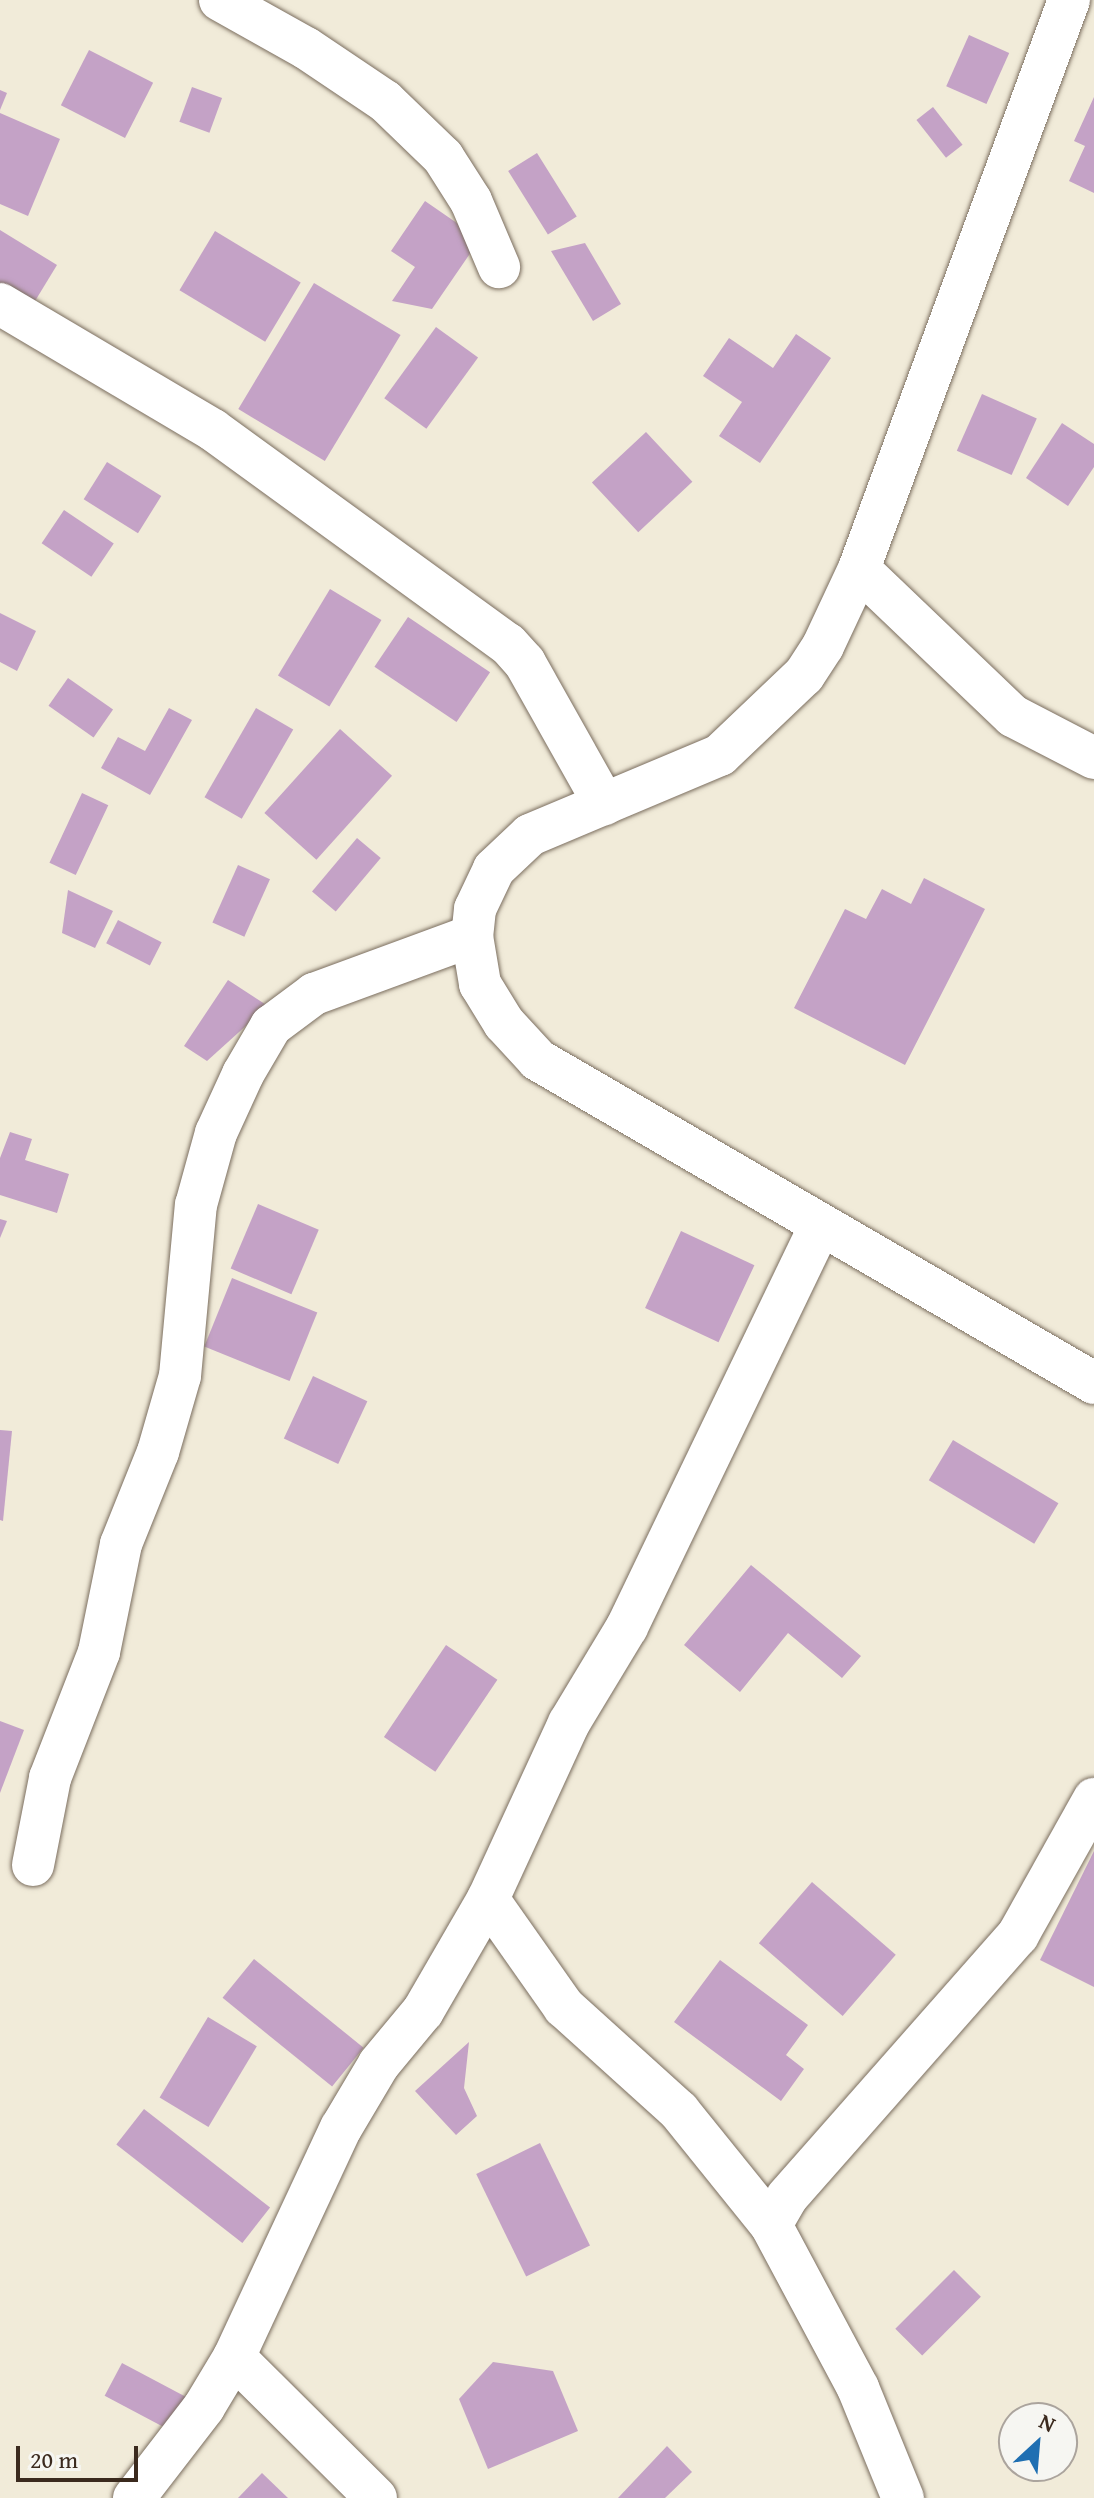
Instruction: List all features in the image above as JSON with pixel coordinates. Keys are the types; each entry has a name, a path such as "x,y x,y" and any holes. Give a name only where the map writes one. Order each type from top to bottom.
{"street":[{"path":"220,0 306,48 385,101 443,157 471,201 499,267"},
{"path":"1069,0 859,569 804,675 720,755 530,835 494,869 475,909 472,936 480,984 504,1023 538,1060 1094,1383"},
{"path":"0,304 213,430 508,644 525,663 604,804"},
{"path":"859,569 1013,716 1094,758"},
{"path":"33,1865 50,1778 99,1652 121,1544 158,1452 180,1376 196,1205 216,1133 243,1074 271,1026 314,994 472,936"},
{"path":"134,2498 204,2407 234,2357 341,2128 379,2064 423,2011 488,1899 569,1723 627,1627 820,1226"},
{"path":"769,2208 1018,1935 1094,1799"},
{"path":"488,1899 564,2007 679,2111 769,2208 852,2376 903,2498"},
{"path":"234,2357 376,2498"}],"building":[{"path":"969,35 1009,53 986,104 946,86"},
{"path":"89,50 153,83 125,138 61,105"},
{"path":"192,87 222,98 209,133 179,122"},
{"path":"0,90 7,93 0,110"},
{"path":"1094,97 1094,193 1069,181 1085,146 1074,141"},
{"path":"933,107 963,145 946,158 916,120"},
{"path":"0,113 60,139 28,216 0,204"},
{"path":"537,153 577,217 548,235 508,171"},
{"path":"425,201 480,239 432,309 392,301 415,267 391,251"},
{"path":"0,230 57,265 32,306 0,287"},
{"path":"215,231 301,283 265,342 179,290"},
{"path":"585,243 621,304 593,321 551,251"},
{"path":"314,283 401,335 325,461 238,409"},
{"path":"436,327 478,358 426,429 384,398"},
{"path":"796,334 831,358 760,463 719,436 742,402 703,376 729,338 773,368"},
{"path":"982,394 1037,418 1012,475 957,451"},
{"path":"1062,423 1094,444 1094,467 1068,506 1026,478"},
{"path":"646,432 692,482 638,532 592,482"},
{"path":"107,462 161,496 138,533 84,499"},
{"path":"64,510 114,544 91,577 42,543"},
{"path":"330,589 381,620 329,706 278,676"},
{"path":"0,613 36,631 17,671 0,662"},
{"path":"408,617 490,672 457,722 374,667"},
{"path":"68,678 113,710 94,737 48,706"},
{"path":"169,708 192,720 150,795 101,768 118,737 145,751"},
{"path":"256,708 293,730 242,819 205,797"},
{"path":"340,729 392,776 316,860 264,813"},
{"path":"82,793 108,805 76,875 49,863"},
{"path":"357,838 381,858 336,912 312,892"},
{"path":"238,865 270,879 244,937 212,923"},
{"path":"924,878 985,909 905,1065 794,1008 845,909 866,919 882,889 911,904"},
{"path":"68,890 113,911 95,948 62,933"},
{"path":"118,920 162,942 150,965 106,943"},
{"path":"228,980 268,1006 207,1061 184,1046"},
{"path":"10,1132 32,1139 25,1160 69,1174 57,1213 0,1195 0,1158"},
{"path":"258,1204 319,1230 291,1294 231,1268"},
{"path":"0,1219 7,1221 0,1238"},
{"path":"681,1231 754,1265 718,1342 645,1308"},
{"path":"232,1278 317,1312 290,1381 204,1347"},
{"path":"313,1376 367,1401 338,1464 284,1439"},
{"path":"0,1430 12,1431 3,1521 0,1520"},
{"path":"953,1440 1058,1503 1034,1544 929,1480"},
{"path":"751,1565 861,1656 842,1678 788,1633 740,1692 684,1645"},
{"path":"446,1645 497,1680 435,1772 384,1737"},
{"path":"0,1721 24,1730 0,1793"},
{"path":"1094,1851 1094,1987 1040,1960"},
{"path":"812,1882 896,1955 843,2016 759,1943"},
{"path":"254,1959 364,2048 332,2087 223,1998"},
{"path":"720,1960 808,2025 786,2055 804,2069 781,2101 674,2022"},
{"path":"208,2017 257,2046 208,2127 160,2098"},
{"path":"469,2042 464,2088 477,2116 456,2135 415,2091"},
{"path":"144,2109 270,2208 242,2243 116,2144"},
{"path":"540,2143 590,2245 526,2277 476,2174"},
{"path":"954,2270 981,2297 922,2356 895,2329"},
{"path":"493,2362 553,2371 578,2431 488,2469 459,2399"},
{"path":"122,2363 191,2400 173,2432 105,2396"},
{"path":"667,2446 692,2472 665,2498 618,2498"},
{"path":"262,2473 288,2498 238,2498"}]}
